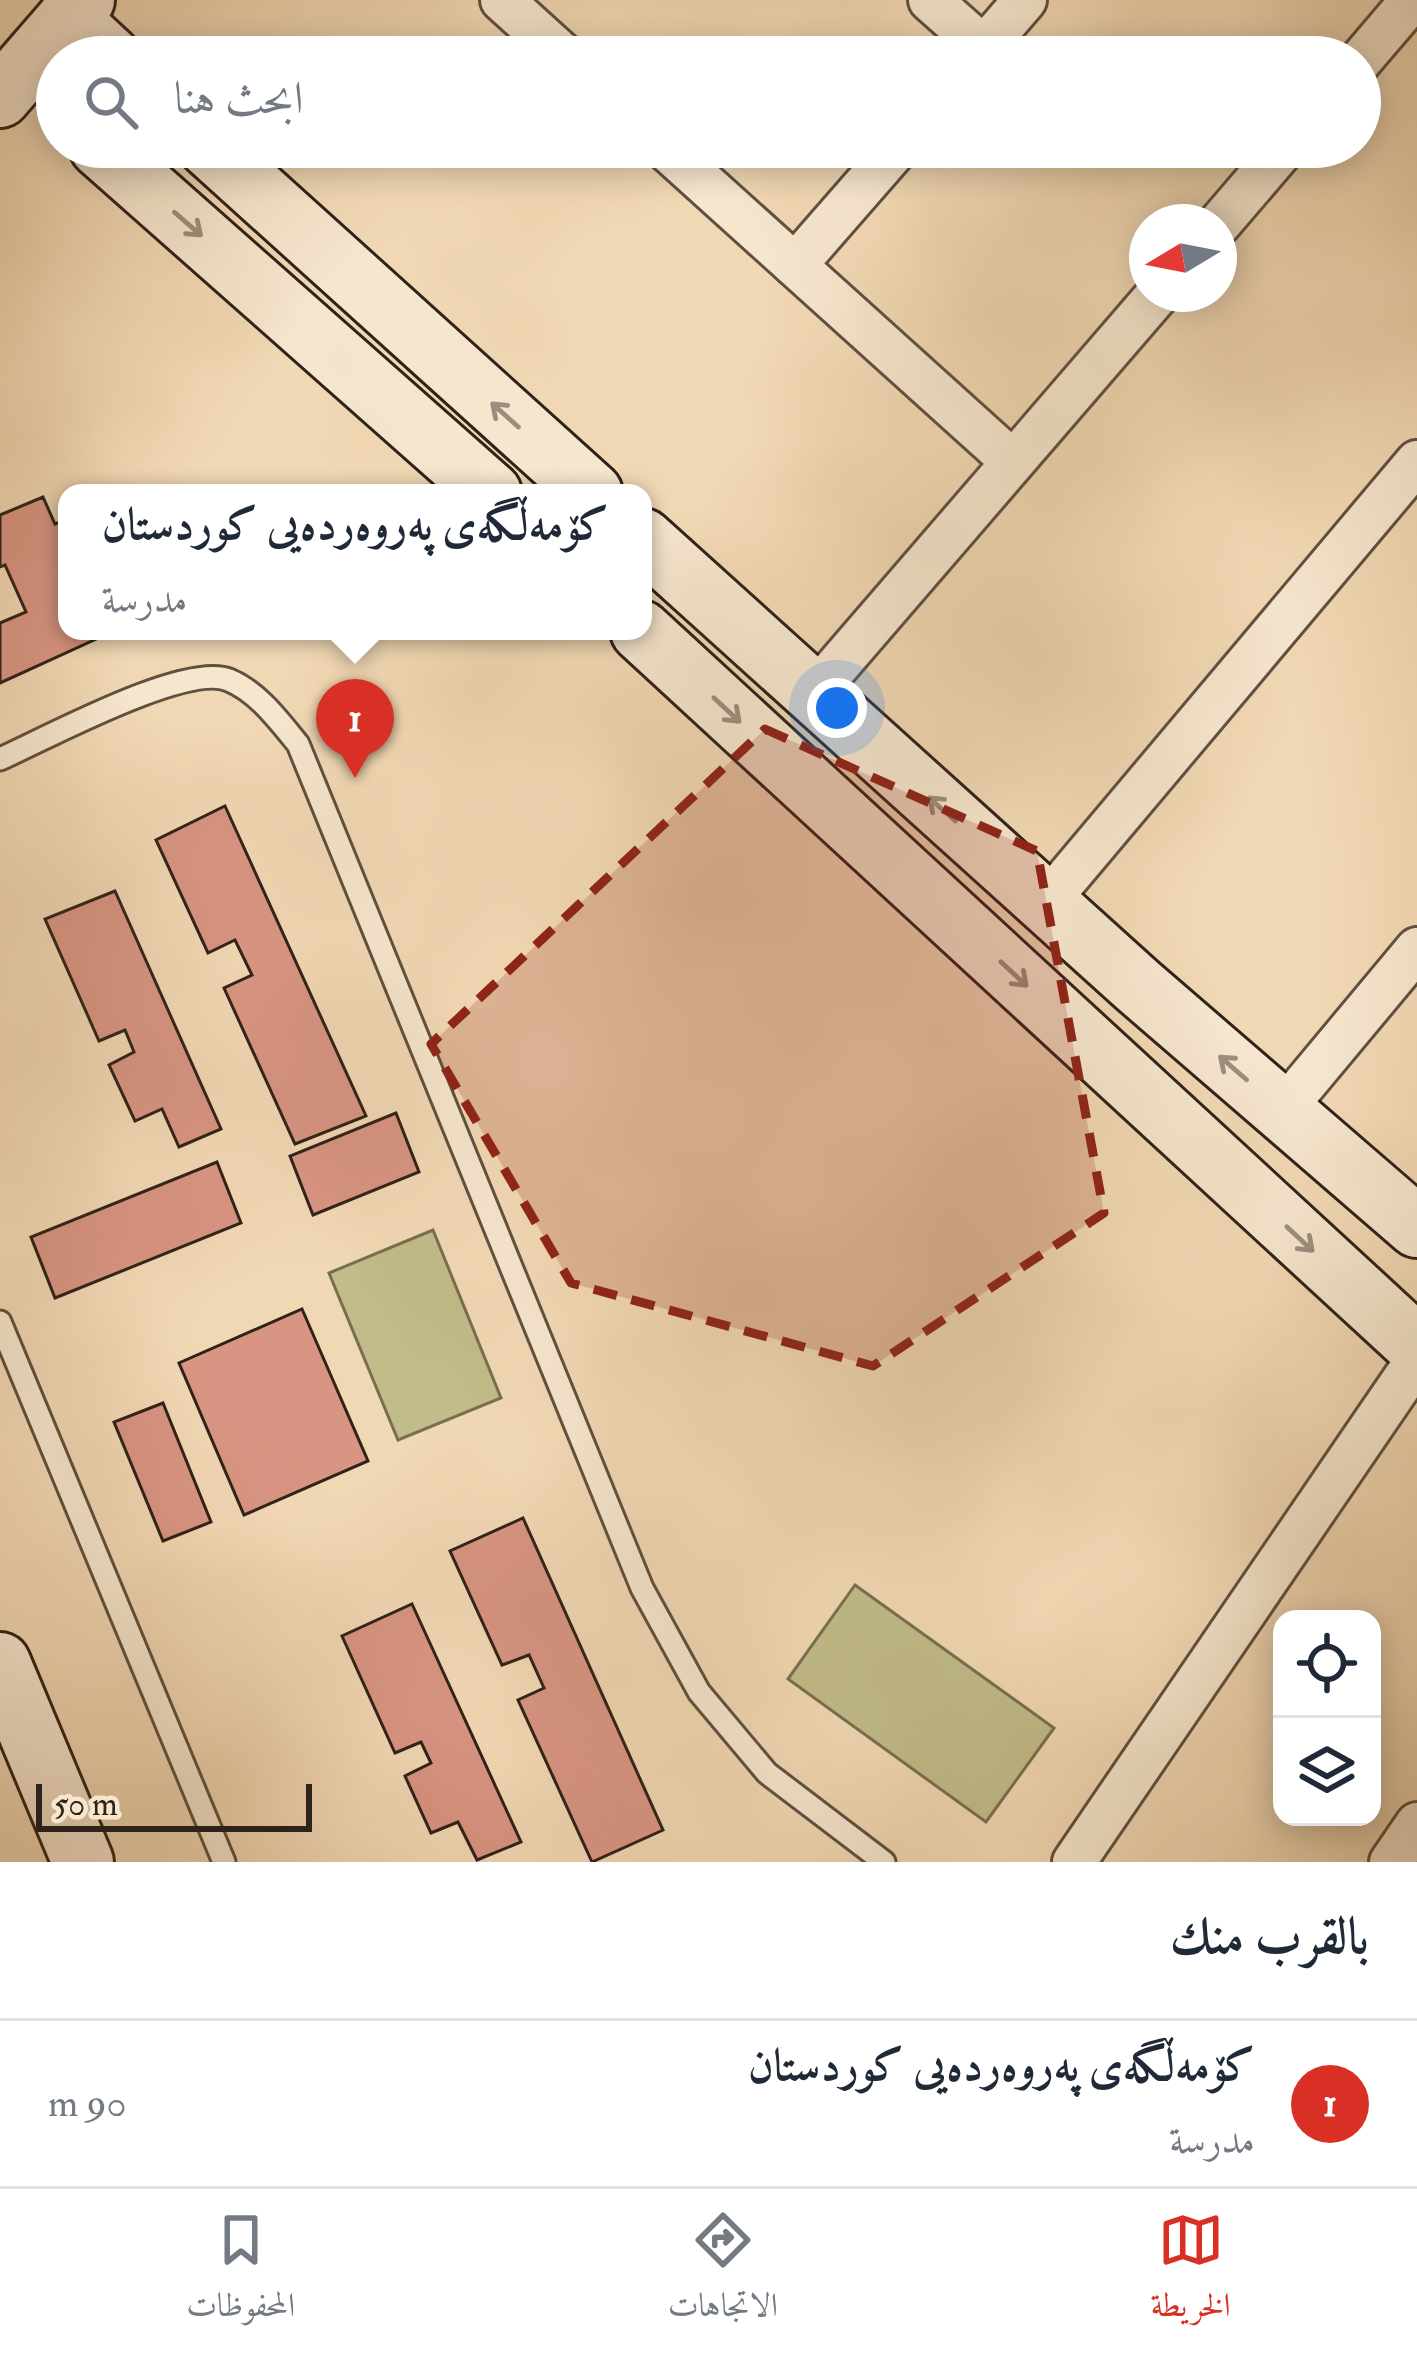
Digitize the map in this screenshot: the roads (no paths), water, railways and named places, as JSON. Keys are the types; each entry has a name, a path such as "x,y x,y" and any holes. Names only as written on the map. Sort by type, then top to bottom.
{"street":[{"path":"502,0 542,36"},
{"path":"930,0 965,36"},
{"path":"994,36 1025,0"},
{"path":"1381,36 1412,0"},
{"path":"124,168 481,484"},
{"path":"232,168 582,484"},
{"path":"687,168 1013,462"},
{"path":"795,265 880,168"},
{"path":"1236,204 1268,168"},
{"path":"814,693 1142,312"},
{"path":"1046,903 1417,462"},
{"path":"652,547 1136,985 1417,1227"},
{"path":"650,640 1417,1346"},
{"path":"1282,1111 1417,949"},
{"path":"1088,1043 1136,985"},
{"path":"1074,1862 1417,1360"},
{"path":"0,1664 83,1862"},
{"path":"1391,1862 1417,1824"}],"lane":[{"path":"0,759 170,682 227,678 264,704 298,744 642,1588 699,1692 767,1773 884,1862"},
{"path":"0,1322 224,1862"}],"place":[{"name":"كۆمەڵگەی پەروەردەیی كوردستان","path":"355,778"}]}
